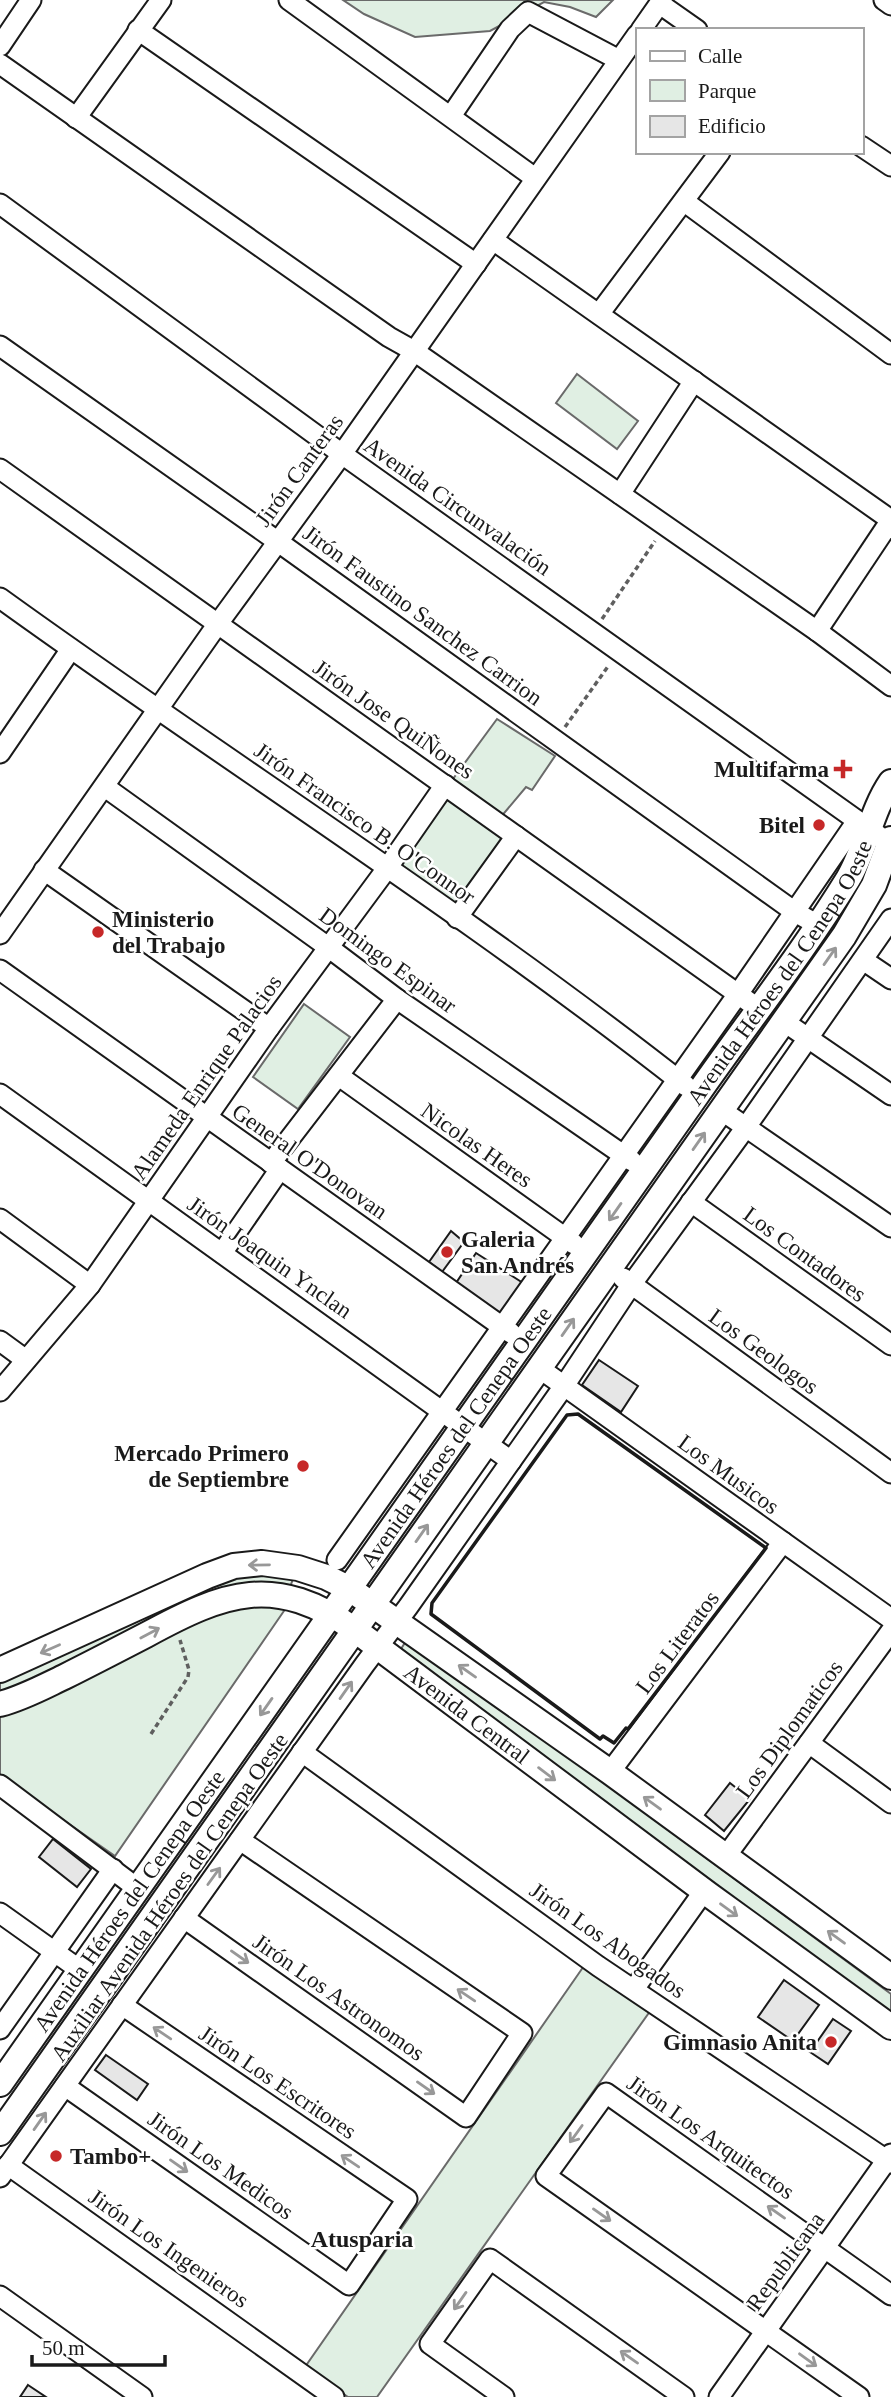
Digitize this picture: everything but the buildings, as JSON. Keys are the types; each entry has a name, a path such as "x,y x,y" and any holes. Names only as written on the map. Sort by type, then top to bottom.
{"main road":[{"name":"Avenida Héroes del Cenepa Oeste","path":"0,2133 844,936 874,885 883,794 891,782"},
{"name":"Avenida Héroes del Cenepa Oeste","path":"0,2084 645,1170 687,1087 759,1009 880,835"},
{"name":"Avenida Central","path":"0,1670 234,1566 262,1563 298,1568 326,1577 350,1589 398,1621 891,1977"},
{"name":"Avenida Central","path":"0,1703 32,1693 174,1619 222,1599 251,1594 303,1601 332,1614 355,1630 891,2027"}],"street":[{"path":"0,46 31,0"},
{"path":"76,118 161,0"},
{"path":"289,0 535,178"},
{"path":"884,0 891,5"},
{"path":"642,28 661,2 694,28"},
{"path":"451,116 510,29 528,12 619,60"},
{"path":"138,30 476,264"},
{"name":"Jirón Canteras","path":"0,934 636,36"},
{"path":"0,64 389,337 414,351 817,631 891,686"},
{"path":"863,147 891,166"},
{"path":"599,314 719,154"},
{"path":"685,202 891,354"},
{"name":"Avenida Circunvalación","path":"0,204 342,454 880,835"},
{"path":"493,240 891,520 817,631"},
{"name":"Jirón Faustino Sanchez Carrion","path":"0,346 795,912 818,925"},
{"path":"620,494 694,381"},
{"name":"Jirón Jose QuiÑones","path":"0,469 759,1009"},
{"name":"Jirón Francisco B. O'Connor","path":"0,597 71,649 388,867 599,1019 687,1087"},
{"path":"0,753 71,649"},
{"name":"Alameda Enrique Palacios","path":"0,1391 90,1285 269,1028 445,785"},
{"name":"Domingo Espinar","path":"105,787 397,999 645,1170"},
{"path":"337,1560 623,1155 687,1087 738,994 795,912 880,835"},
{"path":"457,918 516,836"},
{"path":"44,870 269,1028"},
{"name":"Auxiliar Avenida Héroes del Cenepa Oeste","path":"4,2171 377,1646 398,1621 631,1285 746,1127 891,919"},
{"path":"863,960 891,979"},
{"name":"General O'Donovan","path":"0,970 524,1341"},
{"path":"222,1253 275,1166 338,1076 397,999"},
{"path":"783,1021 891,1095"},
{"name":"Nicolas Heres","path":"338,1076 586,1253"},
{"name":"Jirón Joaquin Ynclan","path":"0,1094 511,1461"},
{"path":"721,1110 891,1227"},
{"name":"Los Contadores","path":"691,1202 891,1345"},
{"path":"0,1219 90,1285"},
{"name":"Los Geologos","path":"610,1268 891,1473"},
{"path":"0,1341 26,1360"},
{"name":"Los Musicos","path":"539,1368 891,1619"},
{"name":"Los Literatos","path":"610,1772 783,1542"},
{"name":"Los Diplomaticos","path":"726,1856 891,1631"},
{"path":"809,1744 891,1803"},
{"name":"Jirón Los Abogados","path":"302,1752 634,1989 890,2159"},
{"path":"0,1785 137,1888"},
{"name":"Jirón Los Astronomos","path":"184,1917 466,2117 522,2033 240,1840"},
{"path":"0,2029 113,1870"},
{"path":"634,1989 704,1891"},
{"path":"0,1913 80,1970"},
{"name":"Jirón Los Escritores","path":"122,2005 407,2199 349,2285"},
{"name":"Jirón Los Medicos","path":"65,2086 349,2285"},
{"name":"Jirón Los Arquitectos","path":"766,2330 546,2176 606,2093 891,2295"},
{"name":"Republicana","path":"719,2397 890,2159"},
{"name":"Jirón Los Ingenieros","path":"4,2171 334,2397"},
{"path":"504,2397 430,2344 490,2259 684,2397"},
{"path":"0,2296 142,2397"},
{"path":"766,2330 859,2397"}],"path":[{"path":"593,632 666,526"},
{"path":"555,740 619,650"},
{"path":"151,1734 188,1677 189,1670 174,1619"}],"green space":[{"path":"343,0 613,0 596,17 570,7 544,2 490,31 415,37 364,14"},
{"path":"577,374 638,421 617,449 556,403"},
{"path":"497,719 555,756 532,790 526,787 500,818 450,783"},
{"path":"445,791 506,835 453,911 390,866"},
{"path":"304,1004 350,1037 298,1109 253,1077"},
{"path":"252,1571 294,1576 289,1590 104,1649 0,1693 0,1679 226,1575"},
{"path":"265,1603 286,1608 115,1856 0,1776 0,1709 196,1617"},
{"path":"408,1638 891,1994 891,2016 399,1652"},
{"path":"586,1963 653,2007 377,2397 348,2397 305,2367"}],"wall":[{"path":"578,1414 766,1548 628,1729 626,1728 614,1743 603,1736 600,1739 431,1614 432,1603 567,1415 578,1414"}],"place":[{"name":"Multifarma","path":"843,769"},
{"name":"Bitel","path":"819,825"},
{"name":"Ministerio del Trabajo","path":"98,932"},
{"name":"Galeria San Andrés","path":"447,1252"},
{"name":"Mercado Primero de Septiembre","path":"303,1466"},
{"name":"Gimnasio Anita","path":"831,2042"},
{"name":"Tambo+","path":"56,2156"}],"district":[{"name":"Atusparia","path":"362,2239"}]}
